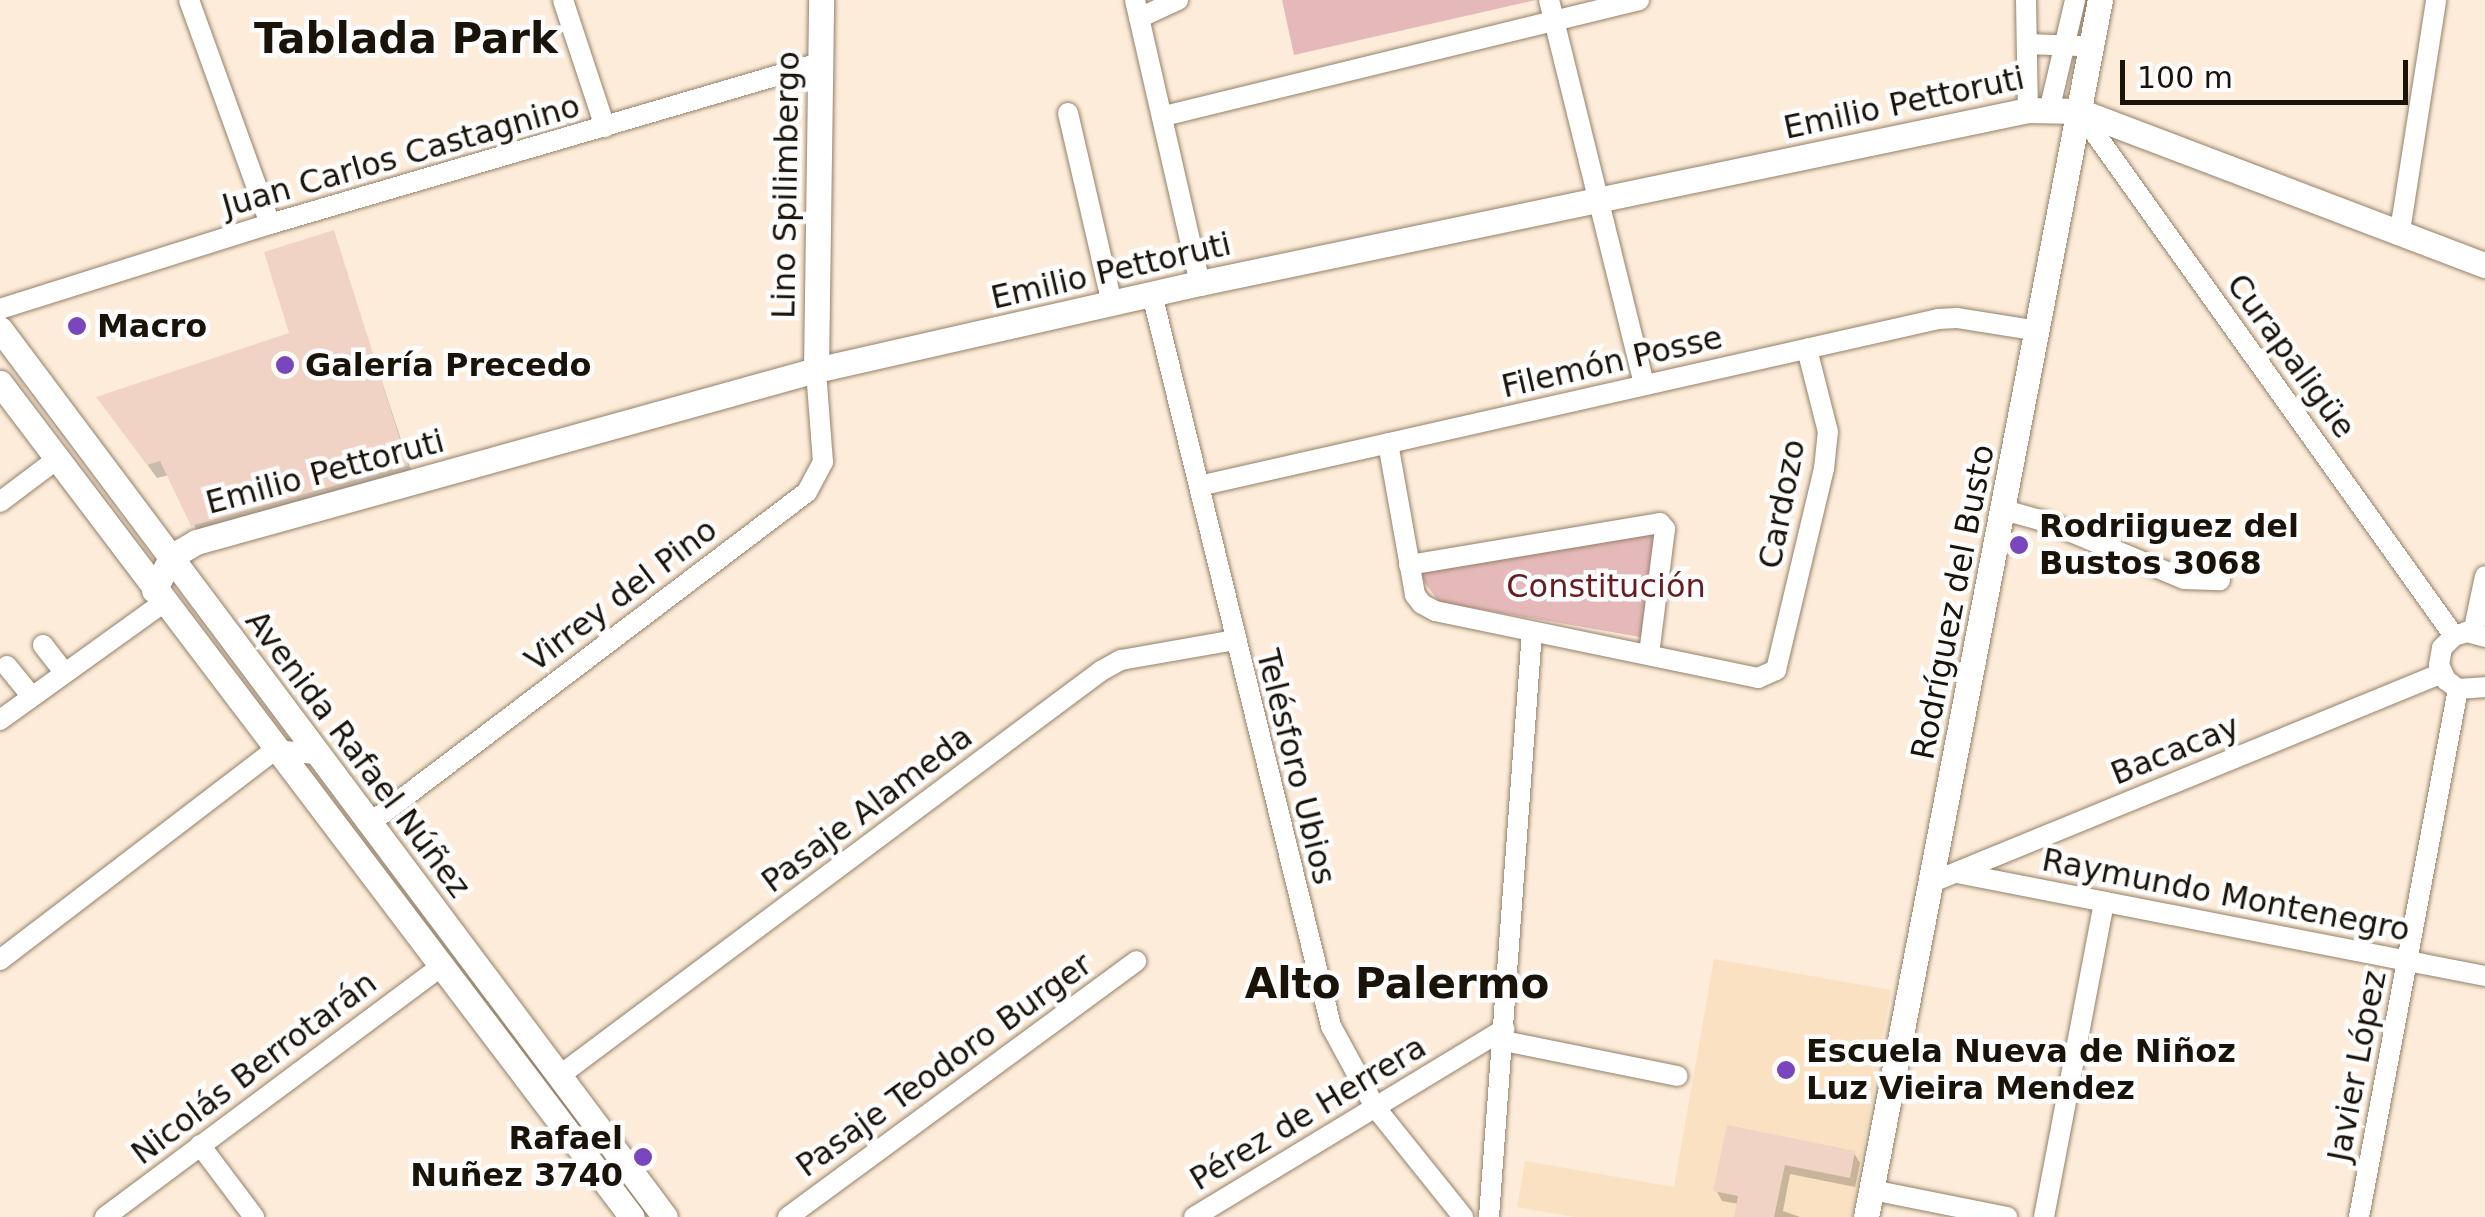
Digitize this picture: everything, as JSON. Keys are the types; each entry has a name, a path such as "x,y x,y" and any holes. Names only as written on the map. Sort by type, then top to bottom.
{"main road":[{"name":"Lino Spilimbergo","path":"816,370 821,0"},
{"name":"Rodríguez del Busto","path":"1866,1217 2039,332 2079,110 2079,46 2100,0"},
{"name":"Emilio Pettoruti","path":"172,556 196,542 816,370 1200,283 2039,108 2079,110 2485,265"},
{"name":"Avenida Rafael Núñez","path":"0,329 665,1217"},
{"name":"Avenida Rafael Núñez","path":"0,383 439,968 632,1217"},
{"path":"159,596 172,556"}],"street":[{"path":"190,0 270,224"},
{"path":"563,0 605,127"},
{"path":"1178,0 1137,9 1200,283"},
{"path":"1164,116 1552,9 1639,0"},
{"path":"2026,0 2027,44 2039,108"},
{"path":"2039,108 2079,46 2075,0"},
{"path":"2400,231 2436,0"},
{"path":"1552,9 1602,200 1644,384"},
{"path":"2027,44 2079,46"},
{"name":"Juan Carlos Castagnino","path":"0,309 270,224 820,63"},
{"name":"Curapaligüe","path":"2079,110 2471,635"},
{"path":"1068,113 1112,304"},
{"name":"Telésforo Ubios","path":"1152,294 1319,988 1346,1060 1375,1107 1463,1217"},
{"name":"Filemón Posse","path":"1199,486 1644,384 1958,318 2039,332"},
{"name":"Cardozo","path":"1648,654 1758,678 1776,670 1824,469 1828,432 1807,349"},
{"name":"Virrey del Pino","path":"370,822 807,492 823,462 816,370"},
{"path":"1388,443 1409,565 1415,595 1435,611 1648,654 1665,528 1660,523 1409,565"},
{"path":"0,502 57,459"},
{"path":"2004,510 2047,522 2184,579 2220,580"},
{"path":"2485,576 2471,635 2440,656 2442,674 2458,689 2485,687"},
{"path":"0,720 159,596"},
{"path":"1489,1217 1532,632"},
{"name":"Pasaje Alameda","path":"559,1076 1102,671 1121,660 1234,640"},
{"path":"43,645 64,672"},
{"path":"8,666 31,696"},
{"name":"Bacacay","path":"1930,883 2442,674"},
{"name":"Javier López","path":"2360,1217 2458,689"},
{"path":"0,960 276,750 315,754"},
{"name":"Raymundo Montenegro","path":"1956,872 2485,976"},
{"path":"2044,1217 2104,902"},
{"name":"Pasaje Teodoro Burger","path":"788,1217 1136,960"},
{"name":"Nicolás Berrotarán","path":"105,1217 439,968"},
{"path":"1504,1035 1677,1076"},
{"name":"Pérez de Herrera","path":"1194,1217 1375,1107 1504,1035"},
{"path":"200,1145 254,1217"},
{"path":"1872,1190 2007,1217"}],"shaded area":[{"name":"Escuela Nueva de Niñoz Luz Vieira Mendez","path":"1714,959 1891,990 1851,1217 1575,1217 1517,1207 1525,1161 1674,1187"}],"green space":[{"path":"1282,0 1536,0 1294,55"},
{"name":"Constitución","path":"1655,533 1646,638 1439,602 1415,569"}],"building":[{"name":"Galería Precedo","path":"334,230 408,465 191,526 160,461 147,465 96,397 289,333 264,252"},
{"path":"1727,1125 1855,1151 1850,1178 1785,1165 1774,1217 1734,1217 1738,1196 1713,1191"}],"place":[{"name":"Macro","path":"77,326"},
{"name":"Galería Precedo","path":"285,365"},
{"name":"Rodriiguez del Bustos 3068","path":"2019,545"},
{"name":"Escuela Nueva de Niñoz Luz Vieira Mendez","path":"1786,1070"},
{"name":"Rafael Nuñez 3740","path":"643,1157"}],"district":[{"name":"Tablada Park","path":"406,39"},
{"name":"Alto Palermo","path":"1397,984"}]}
